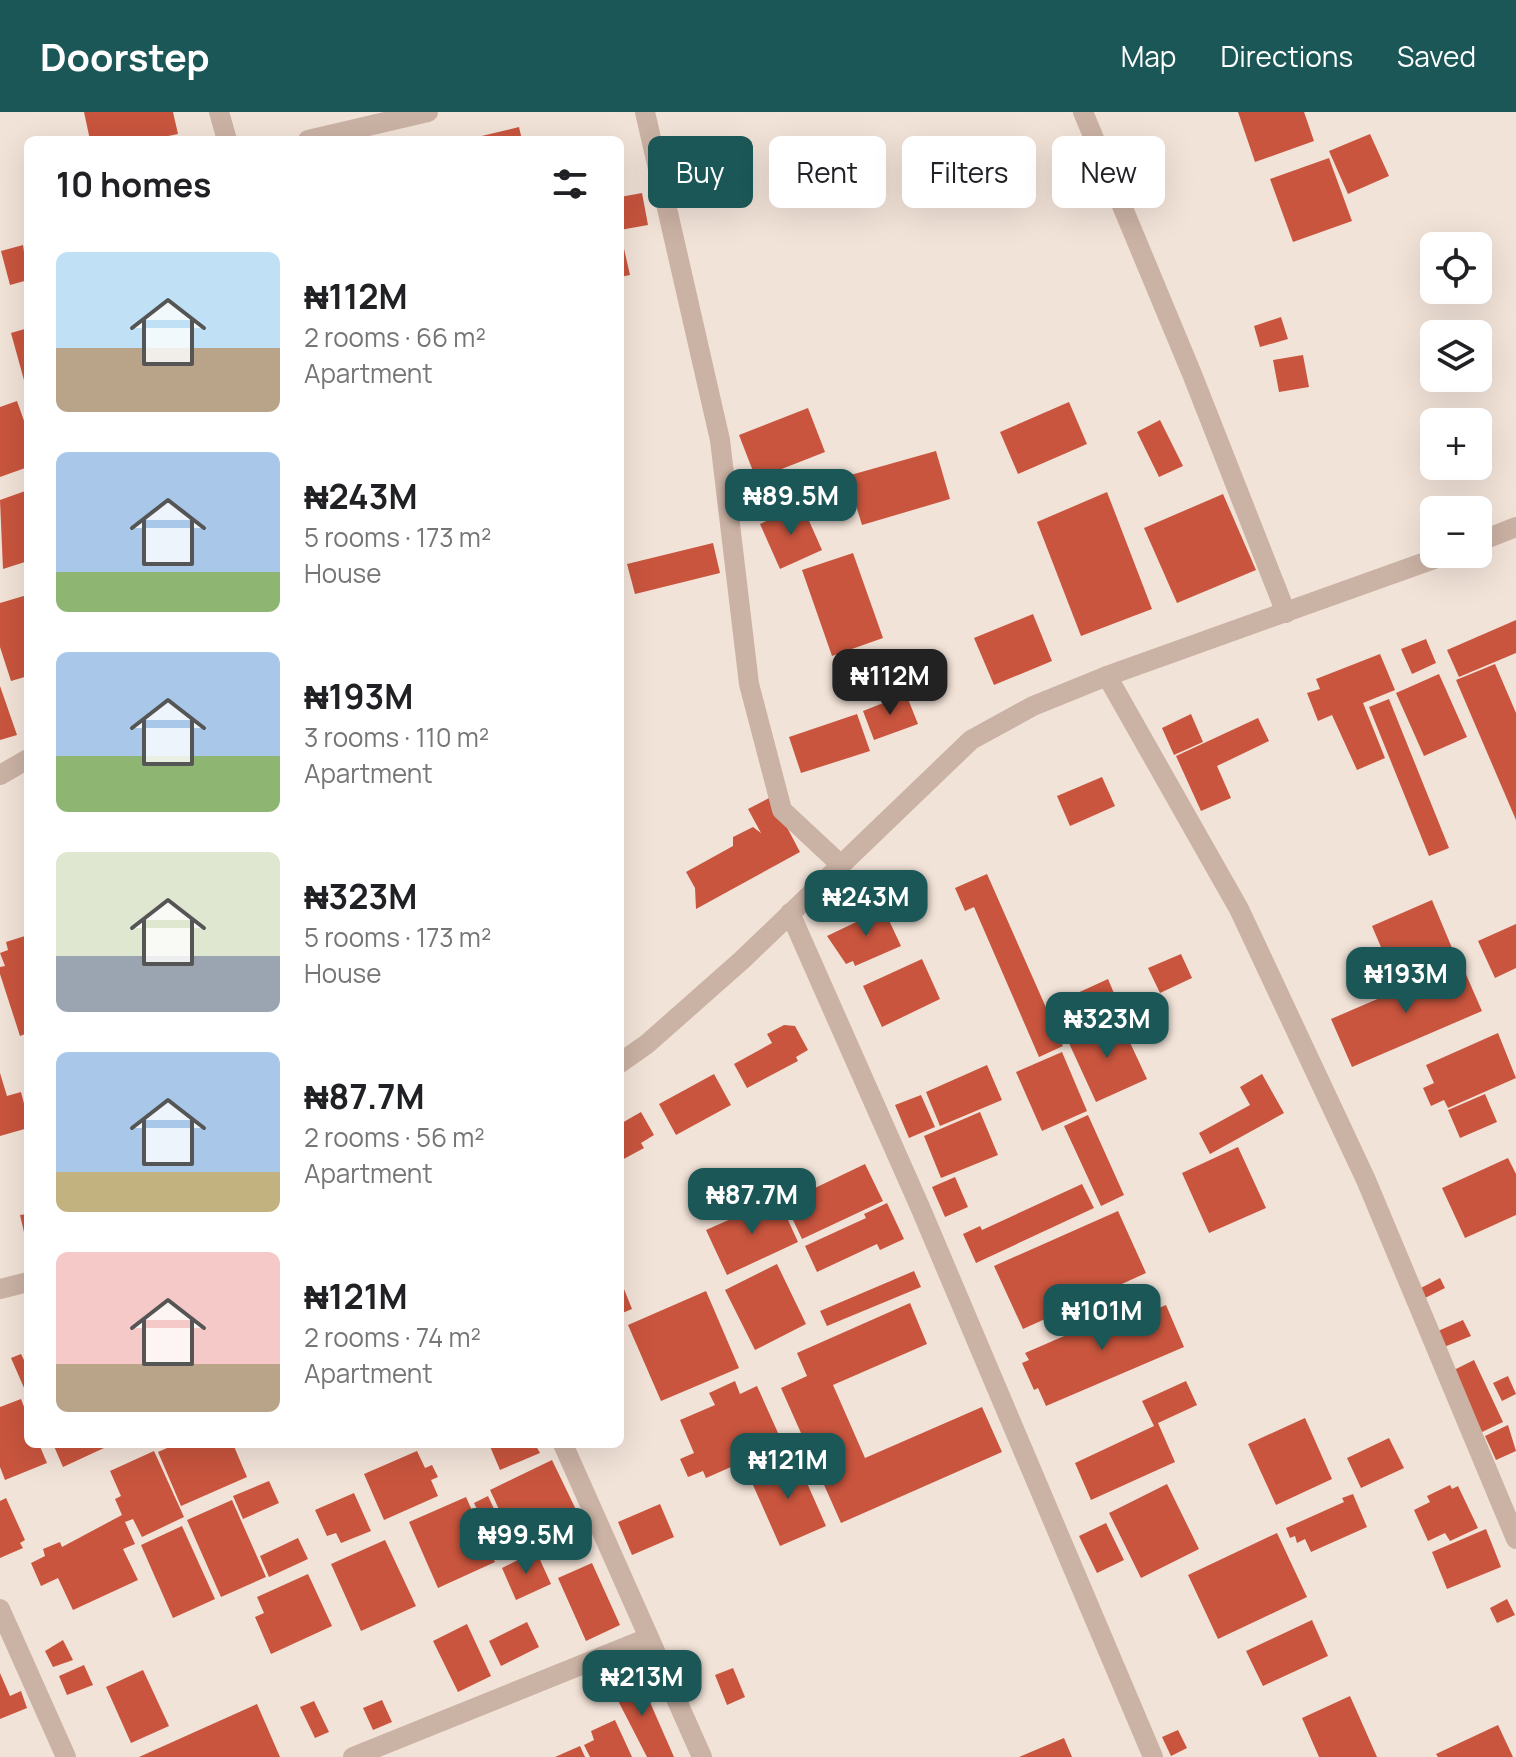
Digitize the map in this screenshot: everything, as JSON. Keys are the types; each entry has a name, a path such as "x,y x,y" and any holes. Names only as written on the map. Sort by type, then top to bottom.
{"street":[{"path":"219,112 226,136"},
{"path":"325,136 428,112"},
{"path":"645,112 720,440 749,684 782,810 841,865"},
{"path":"1083,112 1192,374 1286,613"},
{"path":"1492,536 1516,527"},
{"path":"624,1060 647,1044 790,913 971,740 1033,706 1107,676 1420,564"},
{"path":"1107,676 1239,909 1366,1180 1516,1539"},
{"path":"0,775 24,761"},
{"path":"790,913 920,1207 1153,1757"},
{"path":"0,1289 24,1283"},
{"path":"565,1448 702,1757"},
{"path":"0,1609 66,1757"},
{"path":"353,1757 648,1638"}],"building":[{"path":"84,112 173,112 178,134 168,136 89,136"},
{"path":"1238,112 1304,112 1314,141 1255,162"},
{"path":"519,127 521,136 482,136"},
{"path":"1370,134 1389,176 1348,194 1329,151"},
{"path":"1329,158 1352,221 1293,242 1270,179"},
{"path":"642,193 648,225 624,229 624,196"},
{"path":"23,245 24,281 10,285 1,251"},
{"path":"624,249 630,275 624,276"},
{"path":"1281,317 1288,339 1260,347 1254,326"},
{"path":"24,329 24,380 11,333"},
{"path":"1303,355 1309,387 1279,392 1273,360"},
{"path":"17,401 24,421 24,468 0,477 0,407"},
{"path":"1069,402 1087,444 1018,474 1000,432"},
{"path":"808,408 825,452 756,479 739,435"},
{"path":"1160,420 1183,466 1159,477 1137,432"},
{"path":"936,451 950,499 862,525 847,476"},
{"path":"24,491 24,562 3,569 0,500"},
{"path":"1107,492 1152,609 1081,636 1037,522"},
{"path":"1223,494 1256,570 1177,603 1144,528"},
{"path":"802,505 822,550 780,569 760,524"},
{"path":"713,543 720,573 635,594 627,564"},
{"path":"853,553 883,638 832,656 802,570"},
{"path":"24,596 24,677 11,681 0,647 0,603"},
{"path":"1033,614 1052,661 994,685 974,638"},
{"path":"1516,620 1516,653 1459,677 1447,650"},
{"path":"1426,639 1436,663 1412,674 1401,649"},
{"path":"1380,654 1395,690 1363,703 1385,758 1357,770 1332,715 1318,721 1307,693 1320,689 1316,679"},
{"path":"1495,664 1516,713 1516,820 1456,680"},
{"path":"1439,674 1467,737 1424,756 1396,693"},
{"path":"0,686 17,735 0,740"},
{"path":"906,694 918,724 874,740 863,711"},
{"path":"1389,699 1449,848 1429,856 1369,707"},
{"path":"857,714 870,751 801,773 789,737"},
{"path":"1191,714 1203,742 1174,755 1162,728"},
{"path":"1258,718 1269,741 1217,766 1231,798 1201,811 1176,756"},
{"path":"1102,777 1115,806 1070,826 1057,796"},
{"path":"771,797 800,852 696,909 695,888 686,872 733,846 733,837 753,827 761,833 748,809"},
{"path":"987,874 1063,1046 1039,1057 974,907 965,911 955,888"},
{"path":"1432,900 1452,948 1392,973 1372,926"},
{"path":"894,904 898,911 887,916 901,946 855,966 853,961 846,964 827,936"},
{"path":"1516,924 1516,968 1495,978 1478,941"},
{"path":"24,936 24,1034 20,1036 0,974 0,967 5,966 0,953 8,950 6,942"},
{"path":"1181,954 1192,978 1160,993 1148,968"},
{"path":"922,959 940,999 882,1027 863,986"},
{"path":"1461,963 1482,1011 1352,1067 1331,1019"},
{"path":"1108,979 1116,998 1058,1024 1049,1006"},
{"path":"1119,1019 1147,1079 1096,1102 1068,1041"},
{"path":"784,1025 795,1026 808,1050 796,1057 798,1061 747,1088 734,1064 772,1043 767,1034"},
{"path":"1498,1033 1516,1078 1448,1108 1444,1100 1431,1106 1423,1088 1434,1083 1426,1065"},
{"path":"1062,1052 1087,1111 1042,1131 1016,1072"},
{"path":"987,1065 1002,1100 940,1126 926,1092"},
{"path":"0,1073 7,1096 21,1092 24,1129 0,1136"},
{"path":"714,1074 731,1105 676,1135 659,1104"},
{"path":"1262,1074 1284,1113 1210,1154 1199,1133 1250,1105 1240,1087"},
{"path":"1485,1094 1497,1122 1460,1138 1448,1110"},
{"path":"921,1095 935,1127 909,1138 895,1105"},
{"path":"641,1112 654,1135 641,1143 644,1148 624,1159 624,1122"},
{"path":"980,1112 998,1155 941,1178 924,1136"},
{"path":"1088,1115 1124,1195 1101,1206 1064,1126"},
{"path":"1238,1147 1266,1208 1209,1233 1182,1173"},
{"path":"1508,1158 1516,1174 1516,1215 1465,1238 1442,1188"},
{"path":"865,1164 883,1201 802,1239 793,1220 800,1217 792,1199"},
{"path":"955,1177 968,1207 945,1217 932,1187"},
{"path":"1082,1184 1094,1208 976,1263 963,1234 980,1226 982,1230"},
{"path":"778,1198 798,1242 727,1275 706,1230"},
{"path":"887,1203 904,1239 880,1250 877,1244 817,1272 805,1246 866,1218 864,1214"},
{"path":"1118,1211 1146,1273 1023,1329 994,1266"},
{"path":"777,1264 806,1324 755,1350 725,1290"},
{"path":"914,1271 921,1287 827,1326 820,1311"},
{"path":"1440,1278 1445,1288 1423,1299 1419,1289"},
{"path":"624,1289 632,1309 624,1312"},
{"path":"706,1291 739,1368 661,1401 628,1325"},
{"path":"1147,1300 1152,1311 1166,1305 1184,1347 1046,1406 1038,1388 1034,1390 1022,1363 1029,1360 1025,1353"},
{"path":"910,1303 927,1344 833,1385 865,1458 982,1407 1002,1452 841,1523 781,1388 807,1376 797,1353"},
{"path":"1463,1320 1471,1336 1444,1347 1438,1331"},
{"path":"21,1354 24,1360 24,1388 11,1358"},
{"path":"1474,1360 1503,1422 1482,1432 1450,1372"},
{"path":"1508,1376 1516,1394 1502,1401 1493,1383"},
{"path":"735,1381 740,1394 757,1386 783,1444 706,1478 703,1471 688,1477 680,1459 694,1453 680,1420 715,1405 709,1393"},
{"path":"1186,1381 1197,1405 1158,1423 1175,1462 1091,1500 1075,1463 1154,1426 1142,1401"},
{"path":"21,1399 24,1407 24,1448 41,1448 47,1463 5,1480 0,1467 0,1407"},
{"path":"1305,1418 1332,1479 1276,1505 1248,1444"},
{"path":"1508,1425 1516,1451 1496,1460 1485,1436"},
{"path":"1389,1438 1404,1468 1361,1488 1347,1458"},
{"path":"55,1448 104,1448 63,1467"},
{"path":"167,1448 235,1448 247,1477 181,1506 158,1452"},
{"path":"491,1448 537,1448 540,1453 500,1470"},
{"path":"154,1451 184,1517 142,1537 133,1519 125,1522 135,1544 123,1549 138,1580 73,1610 58,1578 41,1586 31,1563 45,1556 43,1549 60,1542 62,1547 122,1515 115,1499 121,1496 110,1471"},
{"path":"417,1451 425,1468 432,1465 438,1477 431,1480 438,1496 384,1520 364,1474"},
{"path":"795,1456 826,1526 780,1546 749,1476"},
{"path":"552,1460 580,1518 569,1524 564,1515 558,1518 555,1511 510,1533 490,1490"},
{"path":"269,1481 279,1503 243,1519 233,1496"},
{"path":"1167,1484 1199,1549 1141,1578 1109,1513"},
{"path":"1450,1485 1452,1489 1458,1486 1478,1528 1450,1541 1445,1533 1428,1541 1414,1510 1430,1502 1427,1496"},
{"path":"354,1493 371,1531 341,1543 336,1533 327,1536 315,1510"},
{"path":"1353,1494 1367,1527 1311,1552 1305,1539 1297,1543 1295,1536 1290,1538 1286,1528 1344,1502 1342,1498"},
{"path":"488,1496 504,1530 490,1536 474,1503"},
{"path":"466,1497 495,1562 438,1588 409,1522"},
{"path":"6,1498 25,1540 20,1543 23,1548 0,1558 0,1501"},
{"path":"232,1500 266,1577 221,1597 187,1520"},
{"path":"660,1504 674,1537 632,1555 618,1522"},
{"path":"1106,1523 1124,1560 1097,1573 1079,1536"},
{"path":"182,1526 215,1599 173,1618 141,1545"},
{"path":"1486,1529 1501,1567 1447,1589 1432,1552"},
{"path":"1277,1533 1307,1597 1218,1639 1188,1575"},
{"path":"298,1538 308,1559 269,1577 260,1556"},
{"path":"385,1540 416,1606 361,1631 331,1564"},
{"path":"536,1551 551,1584 516,1600 502,1568"},
{"path":"592,1563 620,1625 586,1641 558,1578"},
{"path":"308,1574 332,1626 271,1654 255,1617 264,1613 257,1597"},
{"path":"1507,1599 1515,1615 1497,1623 1490,1608"},
{"path":"1312,1620 1328,1656 1263,1686 1246,1651"},
{"path":"527,1622 539,1647 501,1666 489,1641"},
{"path":"467,1624 491,1676 458,1692 433,1641"},
{"path":"63,1640 73,1660 53,1667 45,1651"},
{"path":"84,1665 93,1685 67,1695 59,1676"},
{"path":"733,1668 745,1697 727,1705 715,1675"},
{"path":"143,1670 169,1726 131,1743 106,1687"},
{"path":"0,1673 10,1696 21,1691 27,1708 0,1719"},
{"path":"638,1675 674,1757 647,1757 611,1687"},
{"path":"1350,1696 1377,1757 1319,1757 1302,1718"},
{"path":"382,1700 392,1722 373,1730 363,1708"},
{"path":"314,1701 329,1732 315,1738 300,1707"},
{"path":"257,1704 280,1757 139,1757"},
{"path":"615,1720 632,1757 590,1757 584,1745 594,1740 591,1731"},
{"path":"1498,1725 1513,1757 1438,1757 1436,1754"},
{"path":"1178,1730 1187,1748 1171,1756 1162,1737"},
{"path":"1064,1738 1072,1757 1019,1757"},
{"path":"580,1746 585,1757 555,1757"}]}
